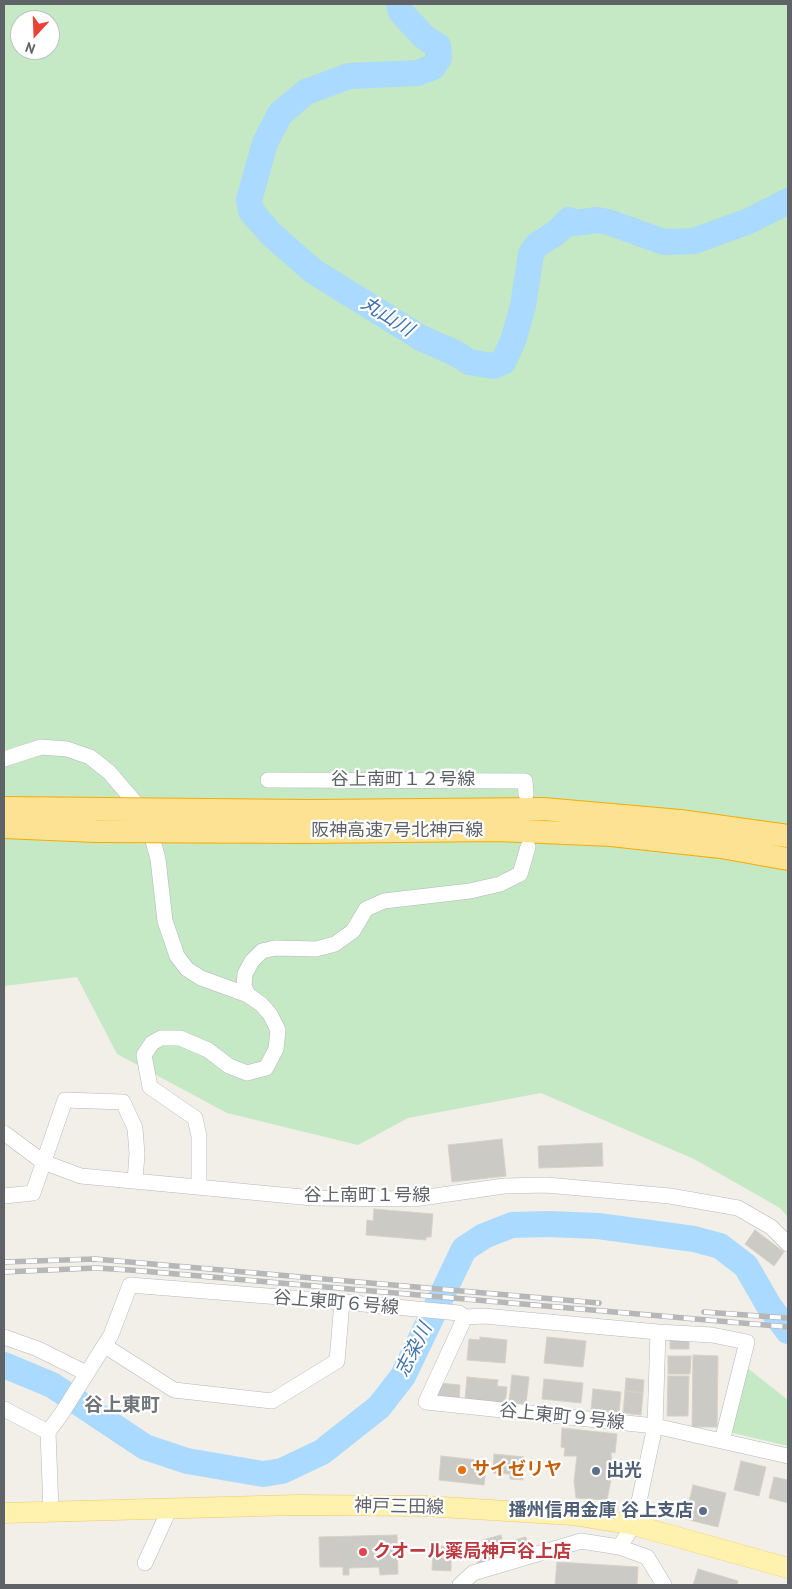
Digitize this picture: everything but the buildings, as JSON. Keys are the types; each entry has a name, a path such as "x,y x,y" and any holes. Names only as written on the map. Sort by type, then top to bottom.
{"highway":[{"name":"阪神高速7号北神戸線","path":"4,808 611,835 721,847 788,859"},
{"name":"阪神高速7号北神戸線","path":"4,827 95,831 543,809 680,821 788,836"}],"main road":[{"name":"神戸三田線","path":"4,1513 297,1505 425,1506 573,1515 634,1525 788,1568"}],"street":[{"path":"4,759 20,752 41,747 67,749 90,757 109,772 146,815 158,859 165,921 177,956 187,969 200,978 248,996 261,1004 278,1030 276,1049 266,1068 247,1073 229,1066 208,1050 180,1038 161,1038 152,1042 144,1055 150,1087 195,1118 199,1136 198,1186"},
{"name":"谷上南町１２号線","path":"268,780 525,780 526,794"},
{"path":"248,996 244,986 245,974 252,961 262,951 274,948 316,948 335,944 353,930 366,910 384,902 470,892 500,884 520,874 528,847"},
{"path":"4,1196 33,1193 66,1100 124,1102 135,1128 137,1154 135,1181"},
{"name":"谷上南町１号線","path":"4,1133 43,1162 81,1176 313,1198 414,1200 504,1186 546,1185 670,1196 738,1208 771,1227 788,1244"},
{"name":"谷上東町６号線","path":"48,1432 105,1346 130,1285 459,1312 465,1317 484,1316 712,1336 747,1342 722,1440"},
{"path":"105,1346 174,1390 272,1400 337,1361 342,1302"},
{"name":"谷上東町９号線","path":"465,1317 426,1402 655,1426 788,1456"},
{"path":"620,1547 634,1525 655,1426 658,1332"},
{"path":"4,1338 38,1349 84,1376"},
{"path":"4,1409 48,1432 51,1511"},
{"path":"146,1563 170,1508"},
{"path":"460,1585 474,1573 564,1544 581,1541 620,1547 647,1557 664,1585"}],"green space":[{"path":"4,4 788,4 788,1217 780,1208 694,1159 541,1093 408,1118 358,1145 227,1113 117,1054 77,977 4,986"},
{"path":"746,1367 788,1400 788,1446 729,1432"}],"waterway":[{"name":"丸山川","path":"399,4 401,12 423,36 438,46 439,58 433,67 418,73 349,76 306,92 280,114 265,143 249,200 251,211 271,234 313,271 421,338 457,354 469,362 493,366 503,362 513,341 523,306 531,254 537,245 556,233 569,220 574,223 597,220 608,222 664,242 694,241 749,221 788,201"},
{"name":"志染川","path":"4,1365 52,1385 145,1447 187,1461 263,1474 282,1471 322,1452 379,1407 403,1376 464,1249 484,1236 512,1225 598,1226 694,1239 720,1246 746,1266 769,1306 788,1331"}],"railway":[{"path":"4,1262 95,1259 599,1303"},
{"path":"4,1272 95,1268 130,1270 788,1327"},
{"path":"704,1312 788,1318"}],"place":[{"name":"サイゼリヤ","path":"462,1470"},
{"name":"出光","path":"596,1471"},
{"name":"播州信用金庫 谷上支店","path":"703,1511"},
{"name":"クオール薬局神戸谷上店","path":"363,1552"}],"district":[{"name":"谷上東町","path":"122,1406"}]}
